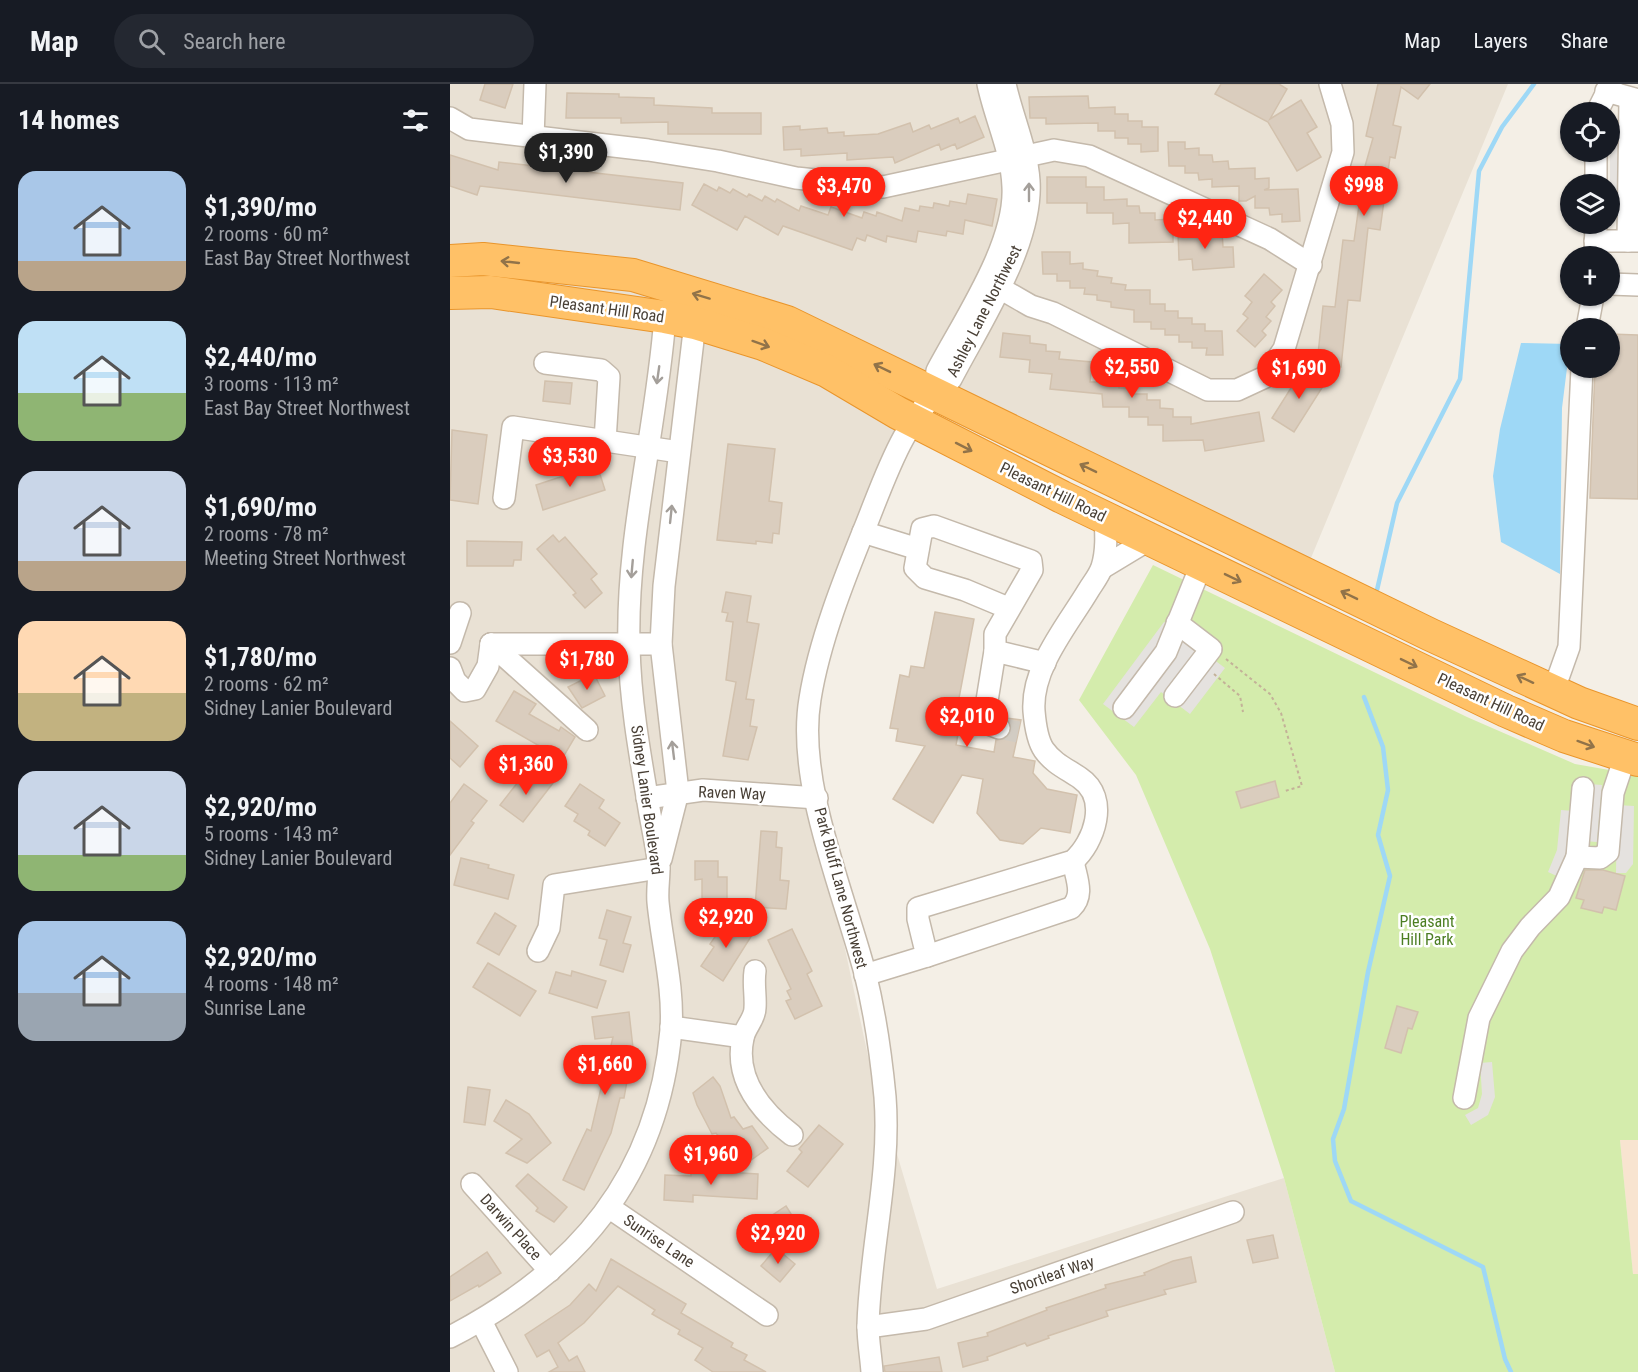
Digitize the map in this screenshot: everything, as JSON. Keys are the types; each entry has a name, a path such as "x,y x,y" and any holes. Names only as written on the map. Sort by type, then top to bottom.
{"highway":[{"name":"Pleasant Hill Road","path":"450,261 483,259 633,275 787,322 1553,692 1638,724"},
{"name":"Pleasant Hill Road","path":"450,293 491,292 680,320 763,344 827,370 912,420 1105,517 1506,711 1564,736 1631,758"}],"street":[{"path":"533,137 536,114 535,84"},
{"name":"Ashley Lane Northwest","path":"912,420 934,393 951,379 999,287 1025,227 1029,183 1016,157 988,84"},
{"name":"Ashley Lane Northwest","path":"934,393 937,371 985,280 1010,226 1016,157 1005,84"},
{"path":"999,287 1031,306 1053,313 1208,390 1237,390 1265,377 1284,349 1343,153 1342,124 1332,84"},
{"path":"1595,240 1633,241 1634,100 1608,87 1601,102"},
{"path":"450,118 469,129 648,150 718,161 796,178 883,187 1054,150 1089,156 1270,239 1311,265"},
{"path":"1620,284 1638,285"},
{"path":"538,951 549,928 554,885 659,868 678,792 661,644 663,586 679,452 680,320"},
{"name":"Sidney Lanier Boulevard","path":"450,1337 481,1322 518,1298 583,1241 610,1208 651,1126 665,1068 671,1027 667,955 657,900 659,868 633,702 629,646 634,551 648,448 680,320"},
{"path":"545,363 601,370 609,377 605,441"},
{"path":"1553,692 1569,647 1582,378"},
{"name":"Park Bluff Lane Northwest","path":"872,1372 868,1326 887,1130 881,1058 865,975 822,828 809,755 810,700 824,644 863,531 912,420"},
{"path":"504,498 513,427 679,452"},
{"path":"1018,731 1034,709 1036,688 1045,663 1102,568 1106,540 1105,517"},
{"path":"927,956 918,919 918,908 1073,861 1090,843 1096,803 1086,783 1066,772 1043,749 1018,731 986,723 985,713 995,651 995,634 1032,570 1031,561 934,526 922,529 915,568 925,579 965,590 1008,608"},
{"path":"863,531 918,549"},
{"path":"1102,568 1150,539"},
{"path":"1124,708 1166,652 1202,563"},
{"path":"450,643 460,614"},
{"path":"1175,696 1206,656 1177,623"},
{"path":"491,644 629,646 661,644"},
{"path":"450,668 455,681 465,691 475,689 488,666 491,644"},
{"path":"491,644 587,730"},
{"path":"995,651 1045,663"},
{"path":"1576,857 1600,858 1608,852 1613,793 1631,758"},
{"path":"1464,1098 1479,1018 1512,951 1530,927 1559,897 1576,857 1583,788"},
{"name":"Raven Way","path":"647,798 704,790 817,798"},
{"path":"865,975 1071,908 1078,902 1080,893 1073,861"},
{"path":"755,971 754,1016 743,1036 741,1062 745,1081 769,1118 792,1136"},
{"path":"671,1027 743,1036"},
{"name":"Darwin Place","path":"472,1184 550,1271"},
{"name":"Sunrise Lane","path":"610,1208 767,1315"},
{"name":"Shortleaf Way","path":"868,1326 926,1319 1233,1212"},
{"path":"481,1322 507,1372"}],"path":[{"path":"1206,656 1240,696 1244,712"},
{"path":"1206,656 1270,694 1281,713 1302,786 1285,791"}],"shaded area":[{"path":"450,84 1508,84 1296,594 1166,519 1052,469 907,395 806,709 815,809 868,1056 937,1289 1284,1178 1335,1372 450,1372"},
{"path":"1620,120 1638,120 1638,217 1620,216 1620,174 1610,174 1610,162 1620,162"},
{"path":"1164,622 1225,668 1190,714 1161,692 1134,727 1103,704"},
{"path":"1589,784 1602,785 1597,842 1570,840 1569,853 1559,877 1548,872 1557,850 1561,810 1587,812"},
{"path":"1617,805 1634,806 1633,864 1626,873 1616,873"},
{"path":"1492,1062 1495,1097 1488,1115 1471,1125 1465,1115 1478,1108 1482,1094 1480,1063"},
{"path":"1620,1140 1638,1140 1638,1274 1633,1275"}],"green space":[{"name":"Pleasant Hill Park","path":"1153,565 1467,717 1575,764 1638,775 1638,1140 1620,1140 1633,1274 1638,1274 1638,1372 1335,1372 1284,1178 1210,949 1136,775 1079,700"}],"water":[{"path":"1521,343 1560,344 1560,378 1566,378 1562,408 1560,574 1501,542 1493,476 1500,429"}],"building":[{"path":"485,84 513,84 505,108 480,100"},
{"path":"1221,84 1279,84 1287,89 1270,119 1301,100 1317,127 1307,133 1321,157 1297,171 1268,122 1215,94"},
{"path":"1378,84 1430,84 1418,99 1401,87 1393,125 1401,127 1395,158 1390,157 1380,230 1368,228 1360,301 1348,300 1341,367 1317,364 1323,306 1335,307 1343,240 1354,241 1364,170 1373,138 1366,136"},
{"path":"567,93 619,94 619,97 654,98 654,105 712,108 712,113 761,113 761,134 668,134 668,122 621,123 621,118 566,118"},
{"path":"1088,96 1089,108 1115,107 1115,114 1128,114 1128,121 1142,121 1142,127 1158,127 1158,151 1141,152 1141,144 1128,144 1128,138 1115,138 1115,131 1098,131 1098,123 1046,124 1046,118 1030,118 1029,97"},
{"path":"975,116 984,137 957,149 955,144 941,150 939,144 895,163 893,157 847,160 847,153 801,156 801,149 784,150 783,127 800,126 800,130 827,128 828,133 844,132 844,136 878,134 910,123 913,132 929,125 931,129 958,118 960,123"},
{"path":"1168,142 1185,142 1185,149 1199,148 1199,155 1212,155 1213,162 1228,161 1229,169 1255,168 1255,179 1269,178 1269,188 1264,190 1298,189 1300,221 1282,222 1282,214 1270,215 1269,208 1255,208 1255,196 1246,201 1239,201 1239,186 1212,187 1212,179 1199,180 1198,173 1185,173 1185,166 1169,166"},
{"path":"450,155 498,170 499,162 683,183 680,210 480,186 477,195 450,186"},
{"path":"1047,177 1086,177 1086,187 1104,187 1104,200 1127,199 1127,206 1139,206 1140,213 1155,213 1155,220 1173,219 1173,242 1129,243 1129,223 1113,224 1113,213 1087,213 1087,203 1047,203"},
{"path":"704,184 717,191 719,187 730,193 733,189 747,197 749,194 762,201 765,196 775,202 777,199 799,211 801,206 828,215 831,207 862,218 864,212 876,216 877,212 902,221 905,208 919,211 920,206 933,208 934,203 949,206 950,201 966,204 968,194 997,199 992,226 965,220 963,234 947,231 946,236 918,231 916,242 887,236 886,242 867,235 865,241 857,238 852,250 783,226 778,235 745,216 737,230 692,205"},
{"path":"1222,231 1223,247 1233,247 1234,267 1193,270 1192,259 1179,260 1178,232"},
{"path":"1042,252 1070,252 1070,264 1083,263 1083,269 1098,271 1097,276 1112,278 1111,283 1126,285 1125,290 1150,290 1150,304 1165,304 1165,311 1178,311 1178,318 1192,318 1192,324 1205,324 1205,331 1222,331 1223,355 1206,355 1207,348 1192,348 1192,342 1179,342 1179,335 1165,335 1165,329 1151,329 1151,322 1134,322 1134,310 1111,307 1111,302 1097,300 1097,295 1084,294 1085,288 1070,288 1070,281 1057,281 1057,274 1043,274"},
{"path":"1264,274 1282,290 1271,302 1275,306 1266,317 1271,321 1262,331 1266,335 1255,347 1237,331 1248,318 1243,314 1252,302 1245,296"},
{"path":"1003,333 1030,336 1030,343 1046,345 1046,351 1060,352 1059,359 1092,362 1090,382 1119,382 1119,388 1133,388 1133,394 1147,394 1147,400 1160,400 1160,408 1173,409 1173,417 1191,417 1191,424 1259,412 1264,441 1205,451 1203,440 1163,441 1163,425 1148,425 1148,417 1129,417 1129,407 1103,407 1102,394 1050,389 1052,374 1029,372 1030,360 1000,357"},
{"path":"1620,334 1638,335 1638,499 1590,498 1595,378 1620,378"},
{"path":"1303,369 1325,383 1294,432 1272,418"},
{"path":"545,381 572,383 570,404 543,401"},
{"path":"452,430 487,435 478,504 450,500"},
{"path":"728,444 775,449 769,501 782,503 779,534 773,533 772,543 756,541 756,544 717,540"},
{"path":"597,465 605,490 543,510 536,485"},
{"path":"553,535 559,542 565,537 597,574 591,579 602,593 585,608 573,595 576,593 537,549"},
{"path":"467,541 522,542 521,560 514,560 513,566 467,566"},
{"path":"726,592 751,596 747,622 759,624 746,699 754,700 750,726 757,727 748,760 723,756 736,682 726,680 733,622 726,621 728,613 722,612"},
{"path":"935,612 974,619 955,719 960,724 956,745 994,752 996,740 1007,738 1011,732 1011,725 1006,718 1021,720 1013,757 1035,761 1033,773 1047,789 1077,795 1070,833 1041,828 1023,844 1000,840 977,813 983,779 962,775 933,823 893,799 925,746 896,741 898,729 890,728 900,675 909,677 911,666 924,668"},
{"path":"594,674 605,696 582,708 568,687"},
{"path":"514,691 536,704 529,714 559,731 561,727 575,737 562,759 496,721"},
{"path":"450,721 478,746 460,767 450,758"},
{"path":"537,770 553,783 523,822 500,805 522,777 528,782"},
{"path":"1275,781 1279,797 1241,808 1236,792"},
{"path":"464,784 487,801 471,821 474,823 450,855 450,803"},
{"path":"580,784 604,800 599,808 620,823 605,846 588,835 590,831 574,821 578,814 565,806"},
{"path":"761,831 777,832 776,847 782,848 780,880 789,881 786,909 755,907"},
{"path":"461,858 489,865 488,868 514,875 508,899 454,885"},
{"path":"695,861 718,861 718,877 727,877 727,906 702,906 702,879 695,880"},
{"path":"1585,870 1603,870 1625,876 1616,910 1604,907 1602,913 1581,908 1584,900 1576,898"},
{"path":"607,910 631,917 623,943 631,945 623,972 600,965 607,940 599,938"},
{"path":"495,913 516,926 499,955 477,943"},
{"path":"728,918 752,935 723,981 701,966 714,947 710,944"},
{"path":"792,929 812,971 807,974 822,1006 795,1019 786,1001 791,999 787,991 791,989 768,940"},
{"path":"488,963 536,991 520,1016 473,987"},
{"path":"572,971 606,981 597,1008 549,993 556,972 571,976"},
{"path":"1397,1006 1418,1012 1412,1029 1408,1028 1401,1053 1385,1048"},
{"path":"629,1012 633,1048 624,1098 620,1098 611,1133 584,1190 563,1180 587,1129 591,1131 613,1037 595,1039 592,1017"},
{"path":"713,1077 720,1086 731,1118 734,1117 743,1129 752,1126 768,1148 747,1163 732,1142 725,1144 716,1133 712,1134 697,1105 693,1093"},
{"path":"468,1087 490,1090 485,1125 464,1122"},
{"path":"506,1100 529,1114 551,1143 527,1163 506,1153 522,1139 494,1121"},
{"path":"819,1125 843,1144 808,1187 787,1171 802,1152 799,1149"},
{"path":"691,1170 758,1174 757,1199 693,1195 693,1202 664,1200 665,1175 691,1176"},
{"path":"528,1174 567,1207 554,1222 536,1211 538,1208 516,1186"},
{"path":"786,1206 798,1225 769,1245 756,1226"},
{"path":"1273,1235 1278,1258 1253,1263 1247,1240"},
{"path":"776,1248 795,1264 780,1282 761,1266"},
{"path":"487,1252 501,1273 450,1301 450,1277"},
{"path":"1191,1257 1196,1282 1164,1290 1166,1294 1106,1311 1108,1316 1048,1336 1049,1338 1027,1346 1025,1343 987,1357 988,1360 963,1367 958,1343 988,1336 987,1333 1047,1310 1046,1308 1106,1288 1105,1285 1145,1275 1144,1273 1173,1261"},
{"path":"611,1259 686,1304 681,1313 733,1343 731,1347 747,1355 744,1360 766,1372 713,1372 695,1360 703,1348 678,1334 680,1330 652,1314 655,1310 618,1286 584,1323 558,1343 569,1361 577,1356 585,1372 549,1372 558,1367 549,1350 537,1357 525,1335 570,1305 589,1284 596,1291"},
{"path":"939,1357 942,1372 885,1372 884,1366"}],"waterway":[{"path":"1377,590 1397,503 1460,379 1479,171 1502,127 1534,84"},
{"path":"1364,697 1383,747 1388,790 1378,835 1390,876 1368,972 1344,1109 1333,1139 1335,1161 1351,1201 1483,1267 1505,1359 1511,1372"}],"tunnel":[{"path":"999,728 1018,732"}]}
